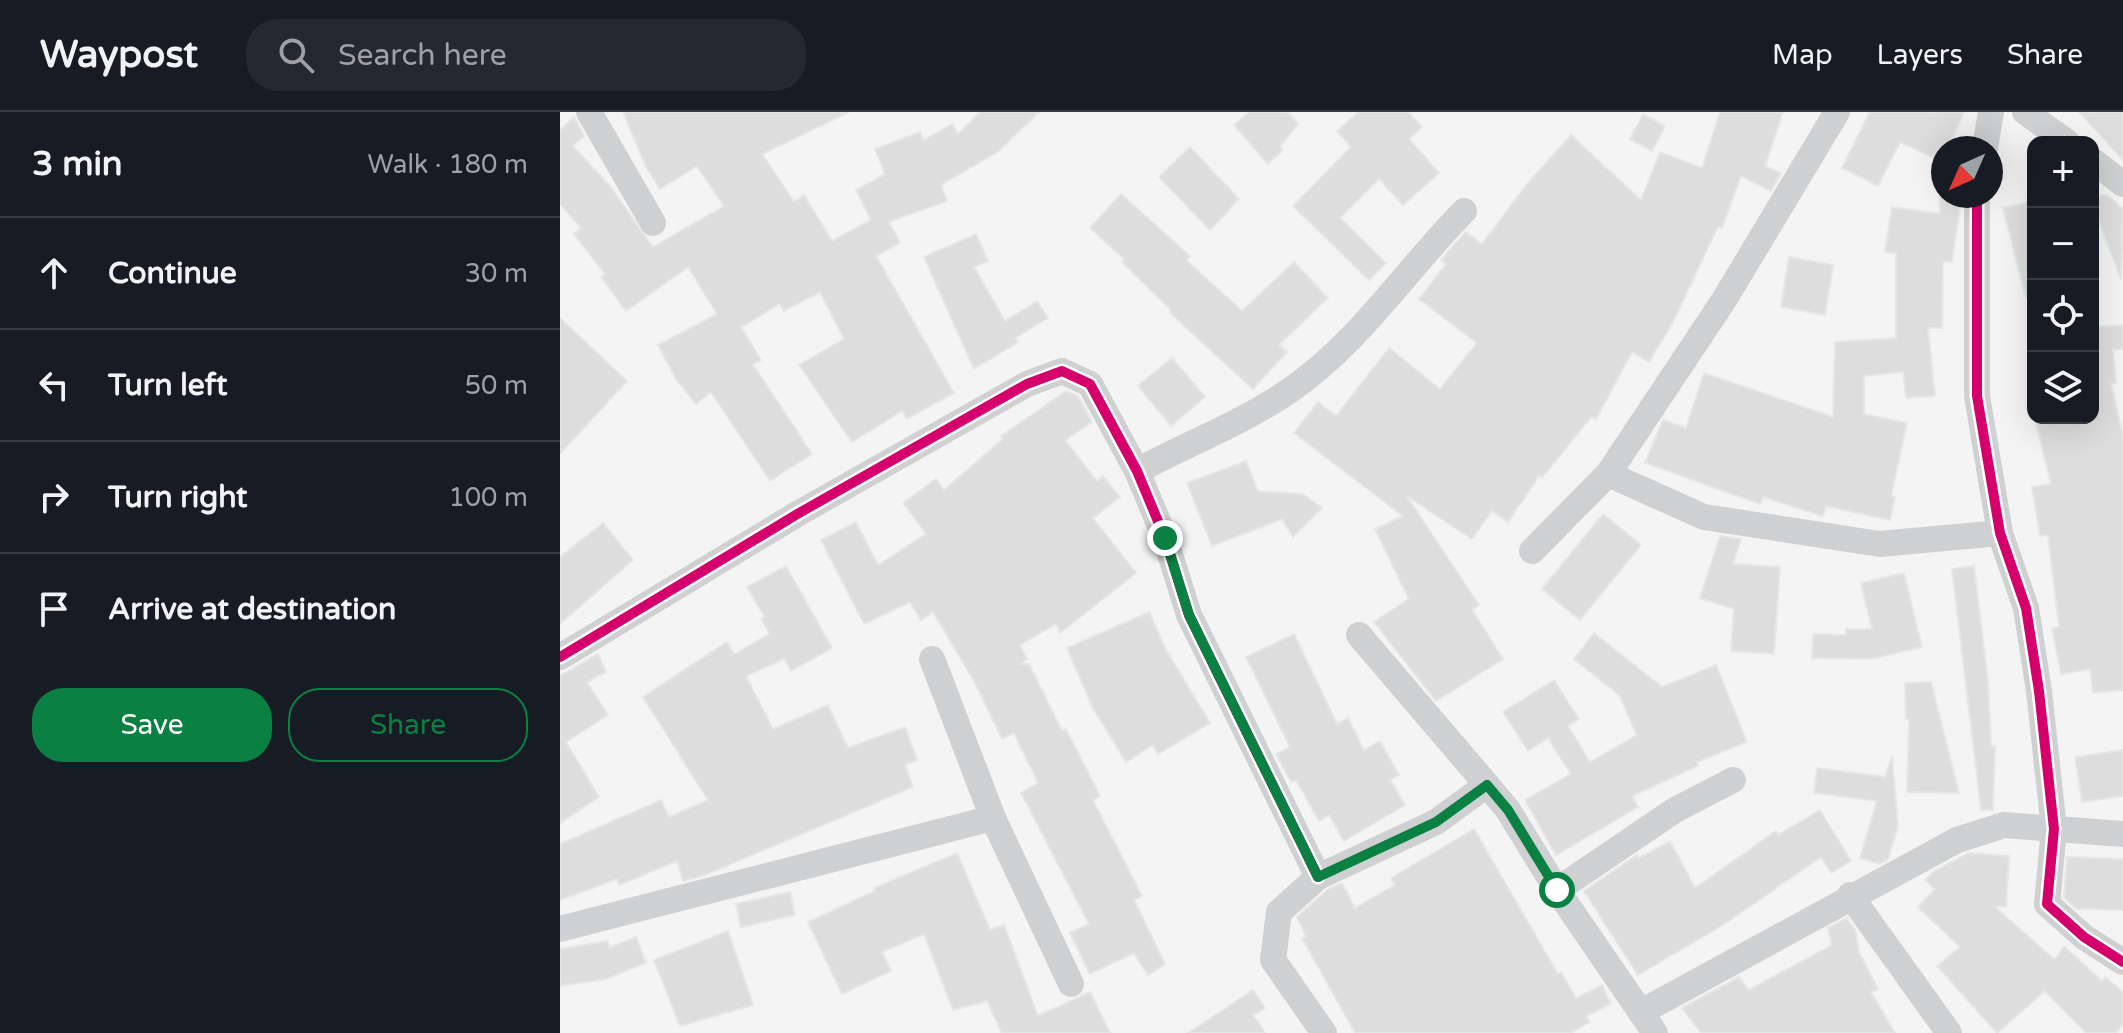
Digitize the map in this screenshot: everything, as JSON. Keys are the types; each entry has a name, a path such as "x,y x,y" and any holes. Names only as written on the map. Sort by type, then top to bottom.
{"street":[{"path":"589,112 653,223"},
{"path":"1532,551 1608,474 1724,300 1837,112"},
{"path":"1987,136 1991,112"},
{"path":"2025,112 2059,136"},
{"path":"2099,166 2123,184"},
{"path":"1977,208 1977,396 2000,533 2026,608 2054,829 2047,904 2084,937 2123,962"},
{"path":"1137,471 1289,391 1367,324 1419,256 1464,211"},
{"path":"560,657 813,505 1027,384 1062,371 1090,384 1137,471 1165,538 1189,615 1318,877"},
{"path":"1608,474 1704,517 1880,544 2000,533"},
{"path":"1359,635 1508,810 1557,890 1649,1022 1850,895 1957,840 2004,825 2123,834"},
{"path":"932,659 993,818 1071,984"},
{"path":"1557,890 1675,810 1733,780"},
{"path":"1324,1033 1273,960 1279,912 1318,877 1436,822 1487,785"},
{"path":"560,929 993,818"},
{"path":"1850,895 1949,1033"}],"building":[{"path":"623,112 849,112 762,154 794,202 804,195 832,241 871,220 856,190 885,174 875,149 920,132 924,140 952,124 958,134 980,112 1039,112 999,151 941,185 947,201 889,222 900,243 876,256 954,393 907,419 902,411 852,442 799,365 844,339 820,292 784,311 780,304 741,327 761,360 753,365 812,454 770,481 711,392 696,404 676,379 658,345 717,314 688,267 626,311 601,277 605,274 574,234 581,228 560,204 560,130 574,117 584,136 573,146 609,185 653,247 724,206 697,166 660,189 646,167"},
{"path":"1249,112 1287,112 1298,124 1280,147 1283,150 1268,164 1234,125"},
{"path":"1359,112 1408,112 1422,127 1409,139 1439,173 1403,205 1379,179 1340,218 1386,263 1369,280 1293,206 1351,147 1337,131"},
{"path":"1720,112 1783,112 1765,166 1781,173 1771,191 1741,176 1722,228 1718,226 1674,320 1649,362 1632,352 1596,419 1591,417 1542,478 1539,476 1508,522 1492,511 1472,539 1407,496 1479,605 1472,610 1503,659 1436,701 1374,622 1409,599 1375,529 1403,516 1294,433 1318,402 1336,416 1389,348 1440,389 1477,343 1419,299 1446,264 1441,260 1466,232 1482,244 1527,184 1571,135 1641,200 1660,152 1702,168"},
{"path":"1870,112 1964,112 1953,136 1931,136 1931,156 1900,142 1878,186 1842,168"},
{"path":"2079,112 2123,112 2123,160"},
{"path":"1643,114 1665,126 1652,151 1630,139"},
{"path":"1190,147 1239,199 1210,230 1159,177"},
{"path":"1121,194 1190,256 1186,260 1242,311 1294,262 1328,298 1279,345 1287,352 1253,389 1170,313 1170,309 1122,262 1124,259 1090,228"},
{"path":"2107,195 2123,209 2121,280 2099,221 2099,196"},
{"path":"2027,202 2027,298 2026,298 2003,208"},
{"path":"1892,207 1940,214 1940,208 1960,208 1952,262 1943,261 1942,328 1928,328 1935,396 1906,398 1903,372 1864,376 1864,414 1907,423 1891,496 1895,497 1890,520 1826,506 1823,516 1763,497 1760,504 1645,463 1663,420 1686,428 1704,373 1833,417 1835,342 1896,338 1896,254 1885,252"},
{"path":"976,234 988,261 974,267 1005,321 1037,301 1048,318 1015,338 1018,342 974,369 924,257"},
{"path":"1789,257 1833,265 1825,315 1781,307"},
{"path":"560,318 627,381 560,454"},
{"path":"2123,325 2123,349 2113,350 2116,383 2111,383 2123,436 2123,690 2093,693 2090,669 2061,674 2052,628 2059,627 2048,535 2040,536 2032,487 2051,484 2036,424 2099,424 2099,327"},
{"path":"1172,358 1205,397 1171,426 1138,386"},
{"path":"1066,391 1078,396 1092,422 1065,440 1097,481 1103,476 1120,497 1093,518 1136,573 1060,633 1056,624 1020,645 1027,659 1021,664 1029,664 1062,731 1066,729 1100,796 1093,800 1142,896 1134,900 1165,964 1148,975 1134,953 1090,974 1070,933 1089,924 1021,793 1038,783 1014,733 1002,739 974,681 933,612 921,620 910,602 864,624 821,540 856,522 878,565 926,534 903,503 936,479 944,490 1003,439 1001,436"},
{"path":"1246,461 1258,491 1302,494 1322,508 1293,537 1282,519 1212,546 1187,483"},
{"path":"1603,514 1641,545 1580,620 1542,589"},
{"path":"603,523 633,560 560,624 560,557"},
{"path":"1720,536 1741,539 1733,564 1780,567 1774,654 1731,651 1734,609 1700,598"},
{"path":"786,566 832,648 791,671 784,659 746,676 773,729 828,705 848,748 905,727 917,760 905,765 913,787 705,875 683,881 677,861 619,885 617,879 560,900 560,844 661,800 669,817 708,800 643,697 727,642 734,654 770,634 761,619 765,617 747,587"},
{"path":"1974,566 1988,680 1991,746 1995,746 1993,810 1981,810 1952,569"},
{"path":"1904,573 1922,647 1871,659 1812,658 1813,634 1846,635 1846,629 1872,629 1861,583"},
{"path":"1149,612 1165,648 1210,723 1158,754 1153,745 1126,762 1093,708 1067,648"},
{"path":"1594,633 1662,687 1716,665 1747,742 1697,762 1698,766 1632,796 1638,807 1556,855 1525,800 1571,774 1548,738 1528,751 1503,712 1554,680 1579,719 1568,726 1590,762 1637,735 1619,695 1574,659"},
{"path":"1294,634 1337,724 1348,718 1364,750 1380,741 1399,775 1390,780 1405,805 1344,841 1329,815 1319,821 1296,780 1291,782 1276,754 1290,747 1246,657"},
{"path":"598,654 606,672 587,682 608,715 566,742 599,797 560,823 560,676"},
{"path":"1931,682 1959,793 1907,792 1909,719 1906,719 1905,683"},
{"path":"2123,750 2123,796 2082,802 2075,757"},
{"path":"1892,756 1898,826 1888,859 1879,864 1860,858 1877,801 1814,793 1817,768 1885,777"},
{"path":"1820,810 1851,861 1831,873 1821,857 1723,925 1638,975 1584,891 1637,855 1639,858 1670,841 1695,888 1776,831 1778,835"},
{"path":"1474,829 1558,974 1561,972 1576,998 1602,985 1611,1004 1586,1016 1590,1022 1570,1033 1355,1033 1302,938 1306,936 1297,917 1327,890 1342,883 1355,908 1395,885 1391,878"},
{"path":"957,853 990,930 1004,925 1038,1016 1090,992 1110,1033 1002,1033 987,1001 953,1010 924,934 882,952 891,971 842,994 808,922 875,891 874,888"},
{"path":"1969,853 2009,856 2006,907 1994,906 2055,960 2064,946 2102,981 2105,977 2123,992 2123,1024 2116,1033 2086,1033 2045,991 1997,1033 1937,966 1960,947 1918,907 1935,889 1925,880 1934,871"},
{"path":"2067,857 2123,859 2123,910 2076,909 2064,897"},
{"path":"790,892 795,915 741,927 736,904"},
{"path":"1847,918 1855,930 1859,952 1878,989 1871,992 1895,1033 1701,1033 1682,1008 1739,977 1749,990 1832,945 1828,928"},
{"path":"728,931 753,1005 680,1026 654,960"},
{"path":"636,937 646,963 606,979 560,986 560,949 608,941 609,948"},
{"path":"1253,990 1265,1008 1253,1015 1265,1033 1188,1033"}],"cycle path":[{"path":"1977,208 1977,396 2000,533 2026,608 2039,691 2054,829 2047,904 2084,937 2123,962"},
{"path":"560,657 799,513 1027,384 1062,371 1090,384 1137,471 1165,538 1189,615 1318,877"}],"route":[{"path":"1165,538 1189,615 1318,877 1436,822 1487,785 1508,810 1557,890"}]}
